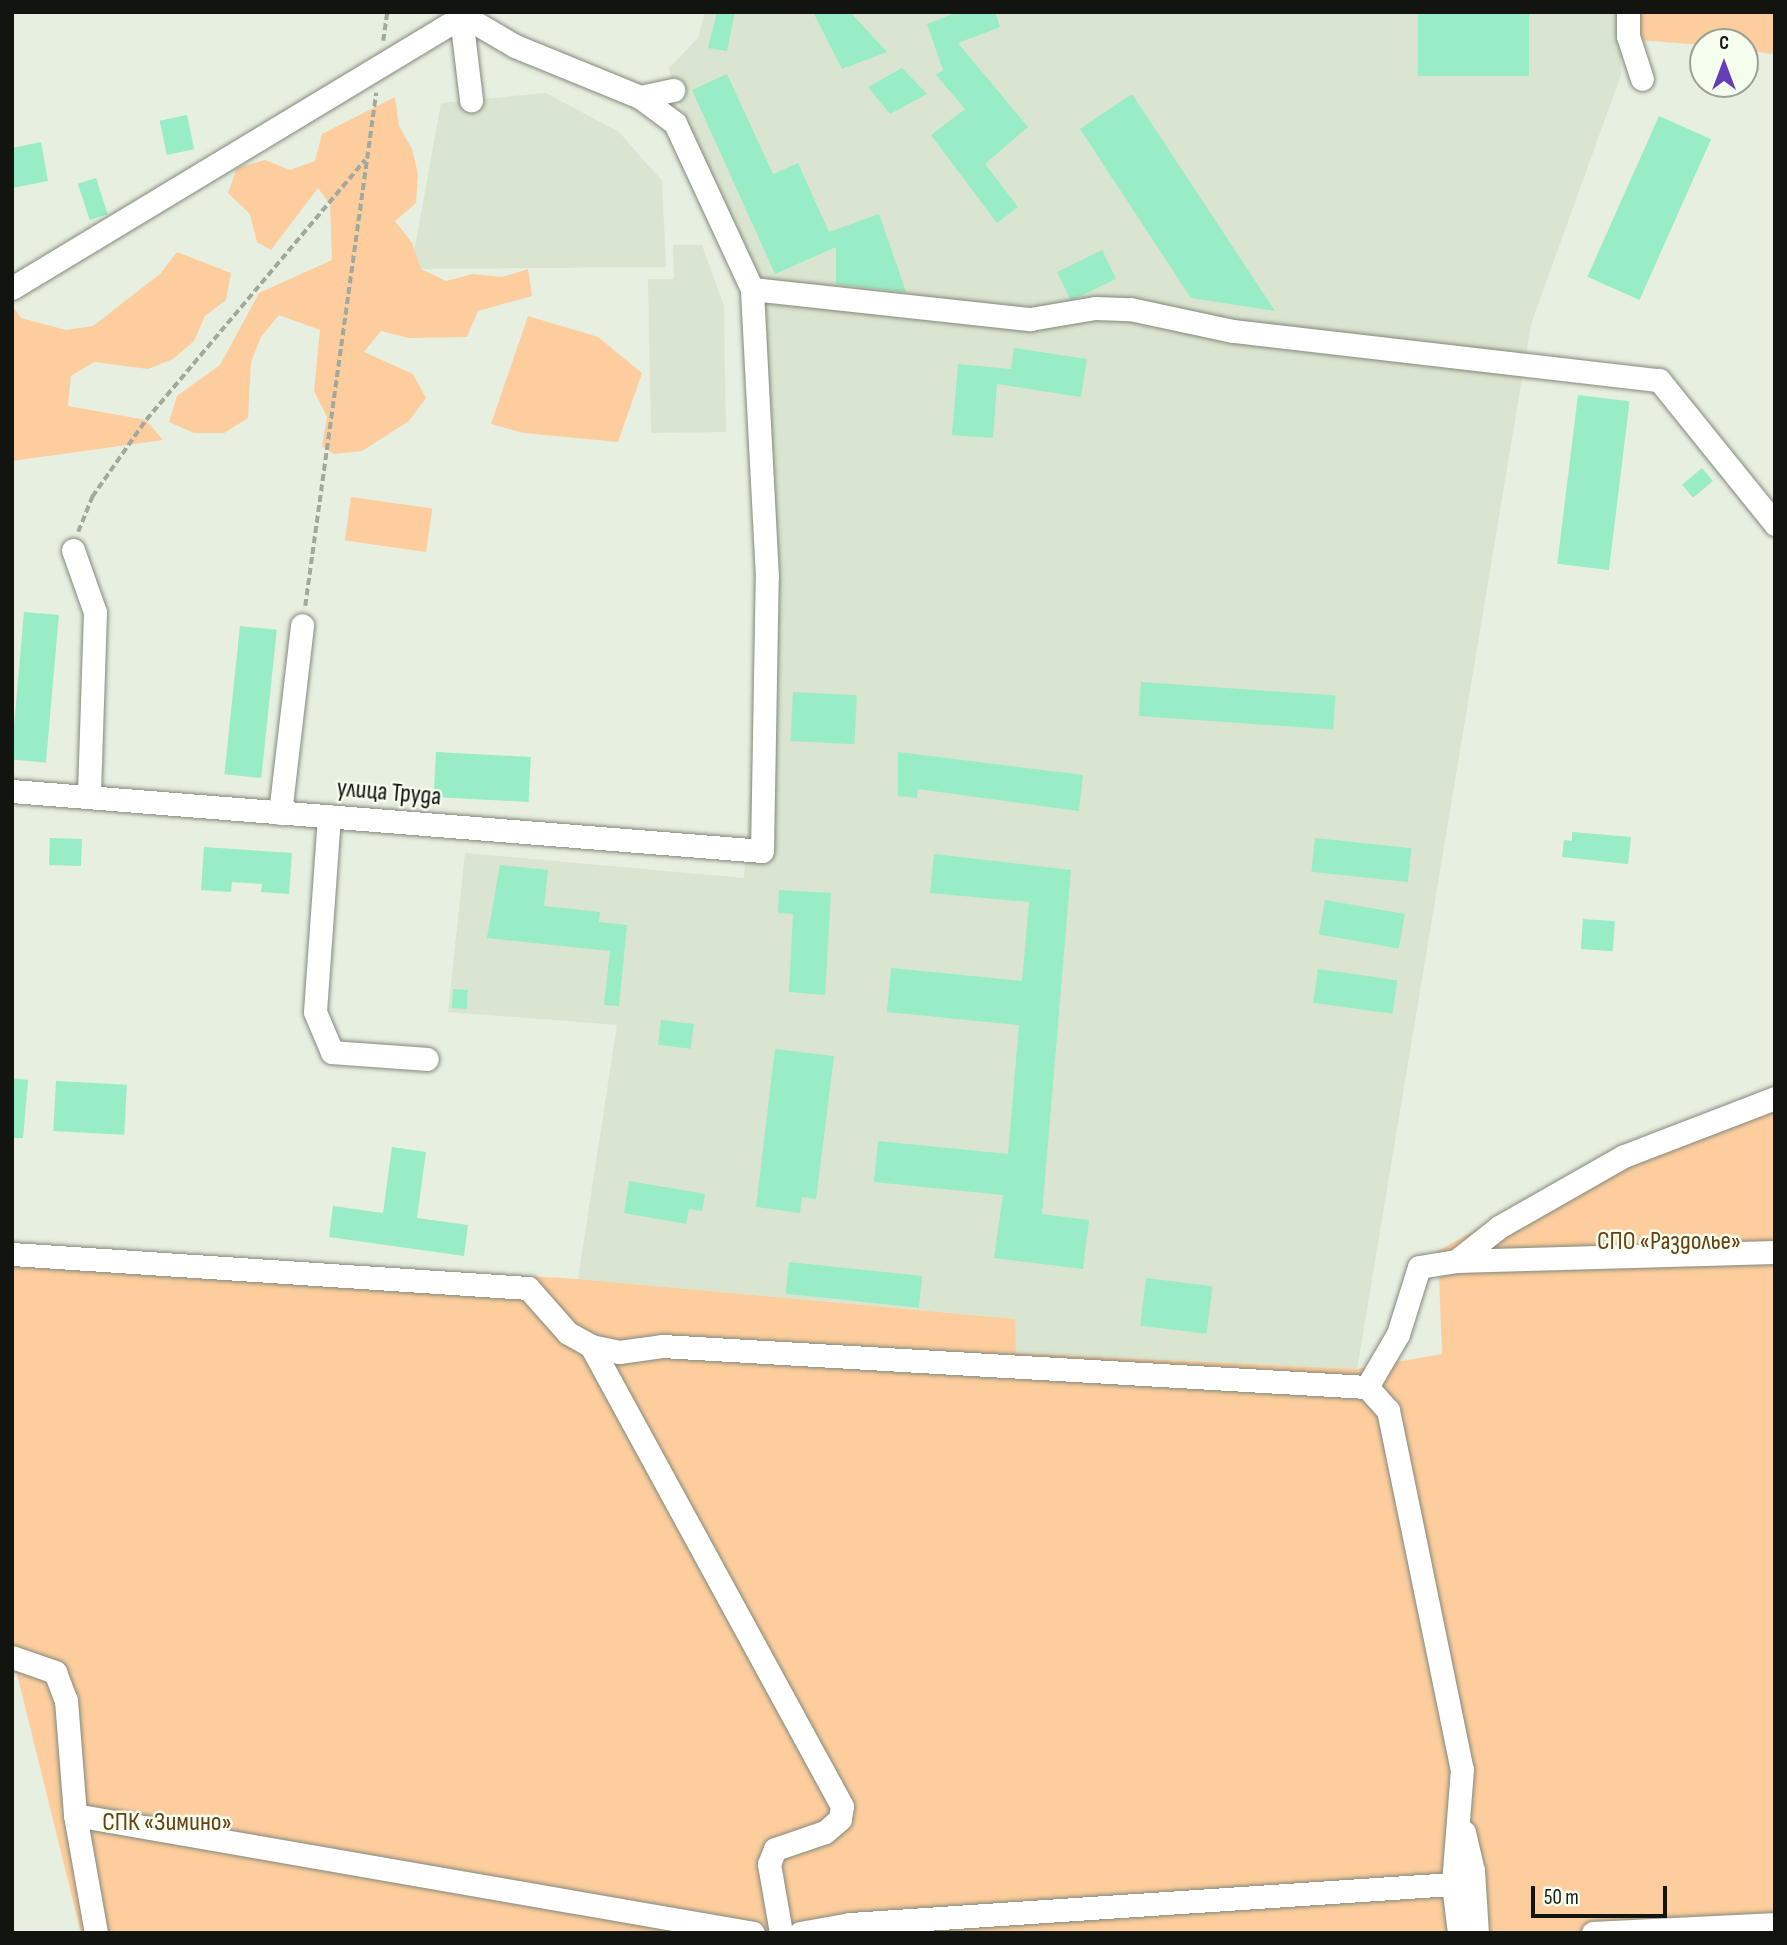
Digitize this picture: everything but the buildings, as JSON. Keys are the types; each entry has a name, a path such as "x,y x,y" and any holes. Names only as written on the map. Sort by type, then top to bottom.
{"street":[{"path":"1628,12 1628,36 1642,79"},
{"path":"12,288 459,15"},
{"path":"459,15 515,46 640,97 675,123 752,289 1030,319 1095,308 1130,309 1233,331 1659,380 1775,524"},
{"path":"459,15 471,100"},
{"path":"640,97 673,90"},
{"name":"улица Труда","path":"12,791 762,851 767,577 752,289"},
{"path":"73,550 95,612 89,797"},
{"path":"280,813 302,625"},
{"path":"329,816 314,1012 332,1052 427,1059"},
{"path":"1456,1261 1499,1227 1624,1156 1775,1098"},
{"path":"1367,1387 1398,1334 1419,1267 1456,1261 1775,1252"},
{"path":"12,1254 528,1288 568,1333 591,1346 619,1352 662,1346 1367,1387 1388,1410 1462,1769 1453,1884 1459,1933"},
{"path":"591,1346 842,1806 840,1819 825,1832 775,1849 769,1864 780,1933"},
{"path":"12,1657 55,1672 66,1700 75,1815 96,1933"},
{"path":"1460,1812 1473,1870 1477,1933"},
{"path":"75,1815 753,1933"},
{"path":"800,1933 850,1924 1453,1884"},
{"path":"1593,1933 1775,1924"}],"path":[{"path":"302,625 387,12"},
{"path":"73,550 92,497 146,420 367,159"}],"shaded area":[{"path":"705,12 1620,12 1621,75 1531,324 1357,1369 1015,1353 1015,1319 578,1279 617,1025 448,1012 465,853 744,878 759,656 762,281 673,90 669,68 698,38"},
{"path":"546,93 619,132 662,181 666,267 411,269 441,103"},
{"path":"673,245 702,245 724,306 726,432 651,433 648,279 674,279"}],"green space":[{"path":"1637,12 1775,12 1775,44 1772,54 1759,52 1759,28 1689,28 1689,44 1638,40"},
{"path":"395,97 399,126 412,149 418,174 416,203 395,221 412,243 421,269 446,281 473,274 502,277 528,269 532,296 478,311 467,337 409,338 381,331 364,352 413,374 426,398 409,421 362,451 334,454 322,446 327,417 314,391 320,330 279,315 261,337 251,362 248,418 224,433 194,433 169,422 177,396 220,365 259,293 332,260 330,204 318,188 271,250 257,242 250,214 228,193 237,168 265,160 290,170 315,161 322,134"},
{"path":"177,252 231,273 226,300 205,316 194,341 173,359 148,369 94,362 71,376 68,406 146,420 163,440 12,461 12,305 21,318 66,330 93,326 160,274"},
{"path":"528,316 598,337 642,373 618,442 524,433 491,424"},
{"path":"351,497 432,508 426,552 345,541"},
{"path":"1775,1088 1775,1933 81,1933 17,1674 12,1672 12,1247 578,1279 1015,1319 1016,1353 1357,1369 1442,1354 1438,1251 1621,1148"}],"park label":[{"name":"СПО «Раздолье»","path":"1669,1242"},
{"name":"СПК «Зимино»","path":"167,1823"}]}
